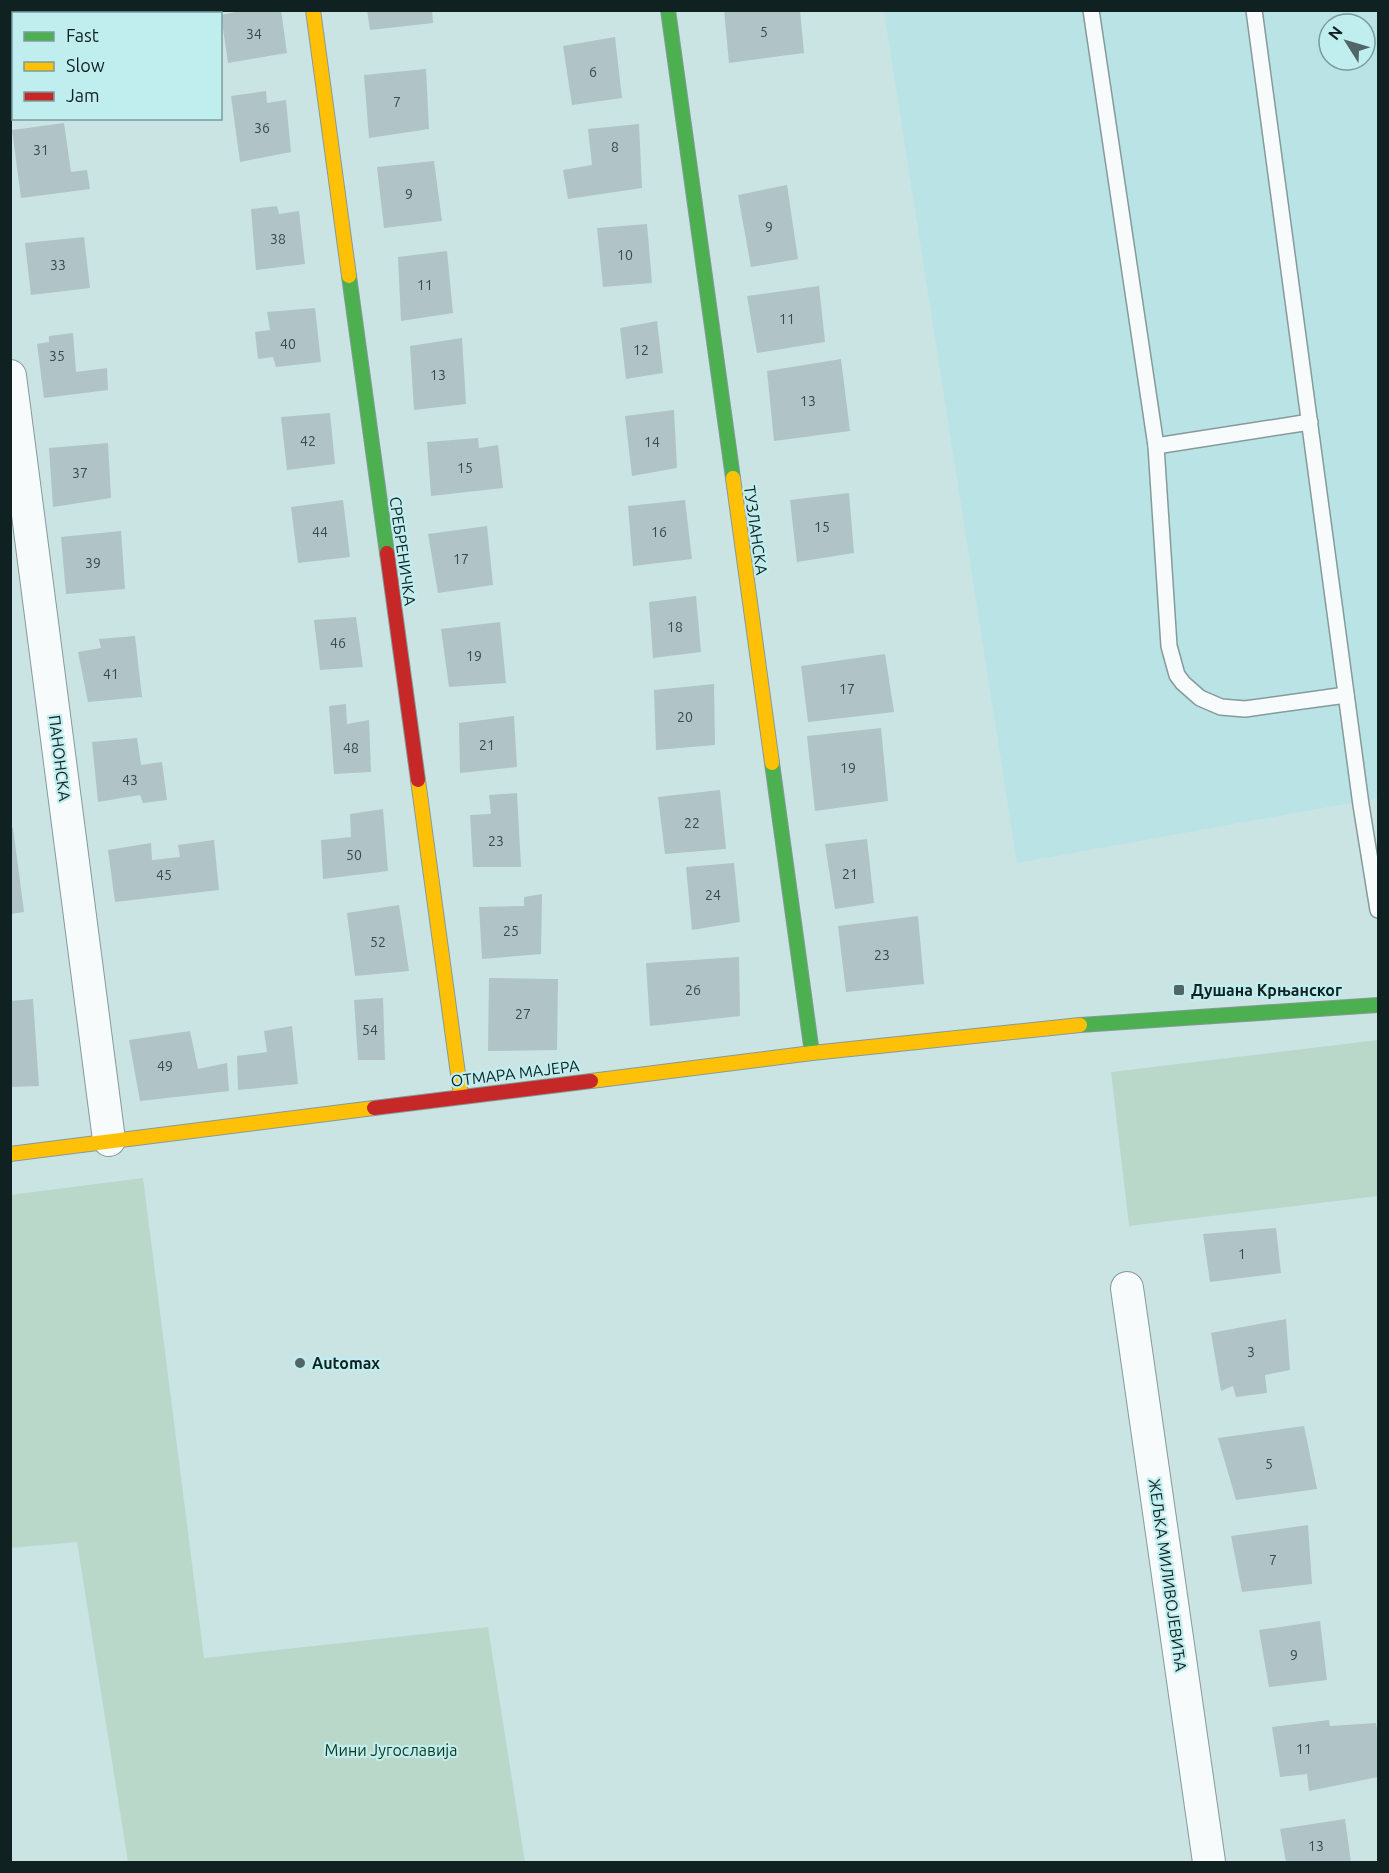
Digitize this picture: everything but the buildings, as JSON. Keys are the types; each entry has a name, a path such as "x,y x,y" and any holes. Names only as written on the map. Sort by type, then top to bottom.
{"street":[{"name":"СРЕБРЕНИЧКА","path":"313,10 461,1096"},
{"name":"ТУЗЛАНСКА","path":"668,10 812,1053"},
{"name":"ПАНОНСКА","path":"10,376 109,1140"},
{"name":"ОТМАРА МАЈЕРА","path":"10,1154 812,1053 1081,1025 1378,1005"},
{"name":"ЖЕЉКА МИЛИВОЈЕВИЋА","path":"1127,1288 1209,1863"}],"lane":[{"path":"1091,10 1155,446 1169,646 1177,675 1191,692 1205,701 1232,710 1346,695"},
{"path":"1254,10 1361,805 1378,910"},
{"path":"1155,446 1310,423"}],"shaded area":[{"path":"884,11 1378,11 1378,798 1017,863"}],"green space":[{"path":"1378,1040 1378,1196 1129,1226 1111,1072"},
{"name":"Мини Југославија","path":"143,1178 204,1658 488,1627 525,1862 128,1862 77,1542 11,1548 10,1195"}],"traffic: fast":[{"path":"668,10 733,478"},
{"path":"349,276 387,553"},
{"path":"772,763 812,1053"},
{"path":"1080,1025 1378,1005"}],"traffic: slow":[{"path":"313,10 349,276"},
{"path":"733,478 772,763"},
{"path":"418,780 461,1096"},
{"path":"591,1081 812,1053 1080,1025"},
{"path":"10,1154 374,1108"}],"traffic: jam":[{"path":"387,553 418,780"},
{"path":"374,1108 591,1081"}],"place":[{"name":"Душана Крњанског","path":"1179,990"},
{"name":"Automax","path":"300,1363"}]}
